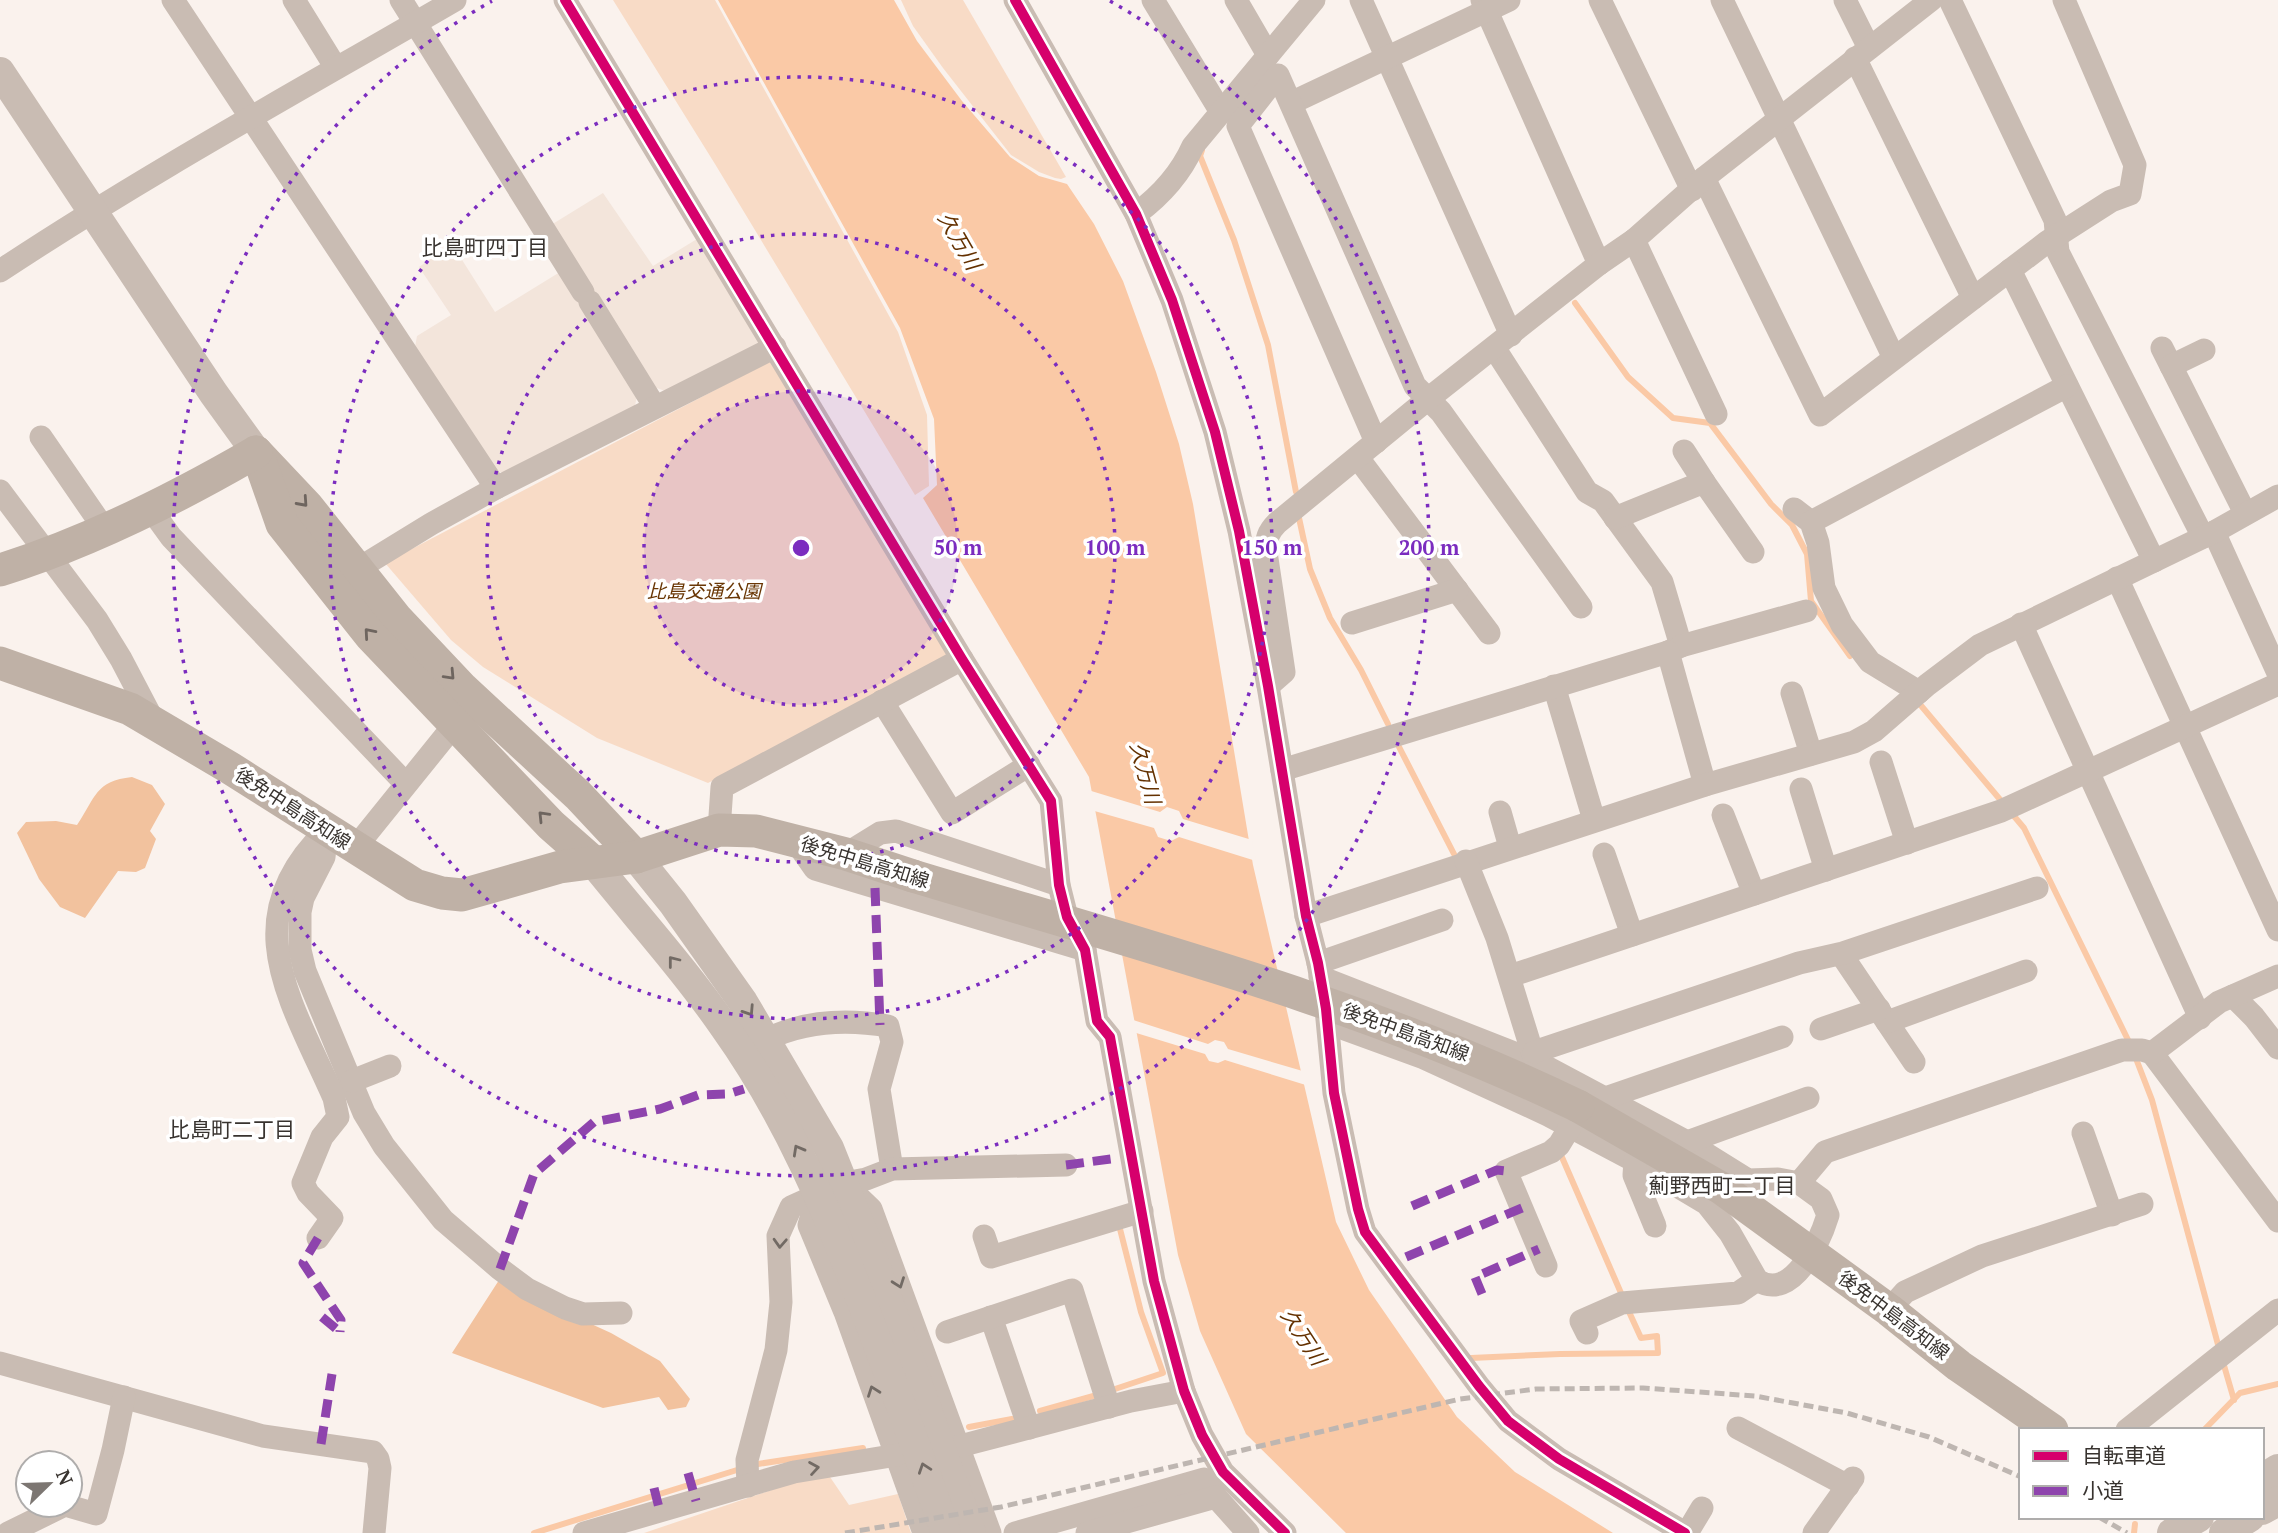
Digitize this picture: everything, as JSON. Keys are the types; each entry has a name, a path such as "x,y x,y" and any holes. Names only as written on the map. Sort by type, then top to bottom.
{"main road":[{"path":"0,570 105,530 205,482 256,452"},
{"path":"256,452 307,506 396,618 463,689 578,795 636,857"},
{"path":"256,452 282,524 370,635 551,825 593,862"},
{"name":"後免中島高知線","path":"1,665 130,709 415,885 442,893 462,895 560,867 636,857 719,830 757,831 846,854 1297,992 1473,1057 1584,1110 1721,1188 1889,1310 1959,1366 2049,1428"},
{"path":"2179,1519 2198,1533"}],"street":[{"path":"173,0 496,488"},
{"path":"294,0 336,68"},
{"path":"401,0 655,407"},
{"path":"0,271 92,211 250,116 456,0"},
{"path":"565,0 962,659 1051,801 1059,885 1067,917 1085,950 1097,1021 1110,1037 1154,1280 1184,1391 1202,1434 1223,1472 1285,1533"},
{"path":"1014,0 1136,214 1172,300 1215,432 1239,531 1306,916 1319,970 1322,1013 1334,1093 1365,1232 1508,1421 1559,1459 1686,1533 1702,1508"},
{"path":"1153,0 1221,112"},
{"path":"1236,0 1268,55"},
{"path":"1361,0 1388,57 1503,342 1587,492 1603,501 1662,582 1674,649 1705,785"},
{"path":"1291,103 1388,57 1484,5 1509,0"},
{"path":"1600,0 1820,415 2056,237 2111,201 2130,194 2135,165 2064,0"},
{"path":"1721,0 1894,358"},
{"path":"1845,0 1862,53 1973,298"},
{"path":"1268,686 1284,672 1266,540 1277,523 1599,264 1634,240 1779,118 1931,0"},
{"path":"1951,0 2055,220 2058,252 2278,673"},
{"path":"1136,214 1149,204 1185,164 1193,146 1311,1"},
{"path":"1484,5 1599,264"},
{"path":"0,72 214,394 256,452"},
{"path":"1376,442 1237,126 1278,75 1415,386 1441,412 1581,607"},
{"path":"1634,240 1716,414"},
{"path":"2010,270 2154,561"},
{"path":"356,570 496,488 775,347"},
{"path":"2204,350 2166,357 2245,513"},
{"path":"1919,692 1870,662 1842,625 1824,588 1818,543 1803,515 2067,386"},
{"path":"41,437 105,530"},
{"path":"1684,451 1753,552"},
{"path":"1358,458 1489,633"},
{"path":"1615,518 1704,482"},
{"path":"0,491 69,582 121,659 154,722"},
{"path":"1306,916 1594,820 1854,742 1874,731 1980,645 2208,535 2278,496"},
{"path":"150,508 171,537 406,784"},
{"path":"2117,578 2278,930"},
{"path":"1352,623 1457,590"},
{"path":"1282,770 1806,611"},
{"path":"2021,624 2200,1018"},
{"path":"719,830 723,788 962,659"},
{"path":"1510,976 2001,811 2278,684"},
{"path":"1554,686 1594,820"},
{"path":"1792,693 1811,754"},
{"path":"882,701 952,813 1029,765"},
{"path":"355,848 455,724"},
{"path":"1881,762 1907,843"},
{"path":"1801,789 1826,870"},
{"path":"1500,812 1510,847"},
{"path":"1723,815 1754,894"},
{"path":"327,830 324,857 303,898 300,912 300,950 305,971 364,1113 384,1146 443,1220 527,1289 583,1314 621,1313"},
{"path":"318,1238 332,1218 308,1193 303,1183 322,1137 338,1117 334,1098 281,976 275,937 283,892 306,850 327,830"},
{"path":"846,854 880,833 895,831 1059,885"},
{"path":"796,842 815,869 1085,950"},
{"path":"1604,854 1632,935"},
{"path":"636,857 694,933 767,1040 829,1148 831,1188 845,1258 911,1429 946,1533"},
{"path":"1466,861 1497,938 1535,1057"},
{"path":"593,862 726,1028 790,1136 831,1188 971,1533"},
{"path":"1535,1057 1800,963 1841,954 2037,888"},
{"path":"1319,970 1442,920"},
{"path":"1841,954 1914,1062"},
{"path":"1319,970 1535,1057 1584,1110 1636,1161 1707,1204 1730,1233 1757,1280 1764,1285 1780,1285 1799,1270 1811,1253 1828,1215 1821,1199 1800,1183 1748,1180 1687,1142 1584,1110"},
{"path":"1821,1029 1883,1016 2026,971"},
{"path":"1800,1183 1825,1153 2138,1051 2200,1018 2219,1002 2278,976"},
{"path":"2233,996 2254,1017 2278,1048"},
{"path":"1322,1013 1548,1115 1584,1110 1782,1037"},
{"path":"767,1040 789,1030 846,1021 888,1026 892,1042 879,1089 892,1169"},
{"path":"2138,1051 2278,1221"},
{"path":"352,1081 390,1066"},
{"path":"1687,1142 1808,1098"},
{"path":"1546,1266 1506,1171 1559,1146 1584,1110"},
{"path":"2083,1133 2112,1215"},
{"path":"1636,1161 1634,1175 1656,1226"},
{"path":"748,1486 747,1460 776,1350 781,1302 778,1236 791,1207 831,1188 892,1169 1066,1165"},
{"path":"831,1188 872,1209 990,1533"},
{"path":"831,1188 809,1225 845,1312 924,1533"},
{"path":"1889,1310 1905,1292 1982,1256 2142,1204"},
{"path":"984,1236 991,1257 1057,1226 1142,1211"},
{"path":"1587,1333 1581,1321 1622,1303 1738,1293 1757,1280"},
{"path":"947,1332 1072,1290 1109,1407"},
{"path":"2129,1428 2278,1310"},
{"path":"992,1317 1029,1428"},
{"path":"0,1363 263,1436 373,1452 380,1468 374,1533"},
{"path":"960,1446 1109,1407 1184,1391"},
{"path":"8,1533 65,1505 96,1514 124,1396"},
{"path":"1738,1428 1850,1482 1814,1533"},
{"path":"584,1533 794,1472 897,1455"},
{"path":"1015,1533 1205,1479 1216,1497 1248,1533"},
{"path":"1087,1533 1134,1527 1216,1497"},
{"path":"2172,1533 2196,1519"},
{"path":"2224,1533 2247,1519"}],"shaded area":[{"path":"603,193 653,266 697,239 760,344 668,392 654,387 551,225"},
{"path":"452,244 495,312 560,272 637,396 634,410 509,475 495,470 415,347 417,336 451,315 419,267"},
{"path":"132,777 152,785 165,804 150,831 156,839 145,868 136,872 118,871 85,918 60,907 39,879 17,833 26,822 56,821 77,825 103,787 110,782"},
{"path":"501,1277 660,1361 690,1399 686,1407 668,1410 659,1397 603,1408 452,1353"}],"green space":[{"path":"613,0 715,0 898,332 927,415 929,486 915,495 715,164"},
{"path":"901,0 963,0 1066,177 1055,178 1039,172 1011,155 913,26"},
{"name":"比島交通公園","path":"772,360 950,659 708,783 597,738 483,667 451,640 385,563"},
{"path":"830,1477 849,1505 898,1494 911,1533 644,1533 795,1482"}],"water":[{"name":"久万川","path":"718,0 894,0 917,41 962,101 1010,157 1039,176 1067,184 1094,224 1123,281 1179,444 1193,504 1253,865 1336,1222 1369,1290 1457,1417 1515,1472 1613,1533 1346,1533 1246,1434 1200,1331 1178,1255 1089,777 923,498 937,485 934,419 900,328"}],"pier":[{"path":"1088,790 1160,812 1167,807 1179,811 1183,819 1252,840 1256,861 1179,837 1171,841 1158,837 1154,828 1091,810"},
{"path":"1130,1019 1208,1044 1215,1040 1224,1042 1228,1049 1306,1072 1309,1086 1225,1060 1218,1063 1209,1061 1205,1054 1133,1032"}],"waterway":[{"path":"1202,150 1200,156 1234,240 1268,345 1296,492"},
{"path":"1575,303 1628,377 1673,418 1710,423 1771,504 1792,525 1807,554 1811,601 1850,656"},
{"path":"1299,518 1310,569 1330,618 1361,670 1388,724"},
{"path":"1918,702 2024,828 2131,1046"},
{"path":"1397,743 1454,854"},
{"path":"2135,1056 2152,1100 2220,1352"},
{"path":"1561,1155 1621,1293"},
{"path":"1112,1390 1163,1373 1141,1312 1120,1229"},
{"path":"1471,1358 1658,1353 1657,1336 1641,1338 1630,1314"},
{"path":"2223,1362 2234,1400"},
{"path":"2206,1428 2240,1393 2278,1384"},
{"path":"1040,1411 1097,1395"},
{"path":"969,1427 1012,1419"},
{"path":"758,1464 863,1448"},
{"path":"534,1533 737,1470"},
{"path":"2134,1533 2135,1524"}],"railway":[{"path":"845,1533 1001,1507 1460,1399 1536,1389 1643,1388 1755,1396 1847,1413 1929,1437 2019,1476"},
{"path":"2102,1519 2127,1533"}],"marked path":[{"path":"875,888 880,1025"},
{"path":"500,1269 534,1174 594,1122 660,1109 698,1095 728,1094 744,1089"},
{"path":"1066,1165 1118,1158"},
{"path":"1412,1206 1497,1170 1506,1171"},
{"path":"1406,1257 1522,1208"},
{"path":"318,1238 303,1263 341,1320 340,1332"},
{"path":"1482,1294 1475,1277 1539,1249"},
{"path":"322,1317 340,1332"},
{"path":"321,1444 332,1374"},
{"path":"688,1473 696,1501"},
{"path":"654,1488 660,1512"}],"cycle path":[{"path":"565,0 962,659 1051,801 1059,885 1067,917 1085,950 1097,1021 1110,1037 1154,1281 1184,1391 1202,1435 1223,1472 1285,1533"},
{"path":"1015,0 1136,214 1172,300 1215,432 1239,531 1306,916 1326,1009 1334,1093 1365,1232 1508,1421 1559,1459 1685,1533"}],"district":[{"name":"比島町四丁目","path":"485,248"},
{"name":"比島町二丁目","path":"232,1130"},
{"name":"薊野西町二丁目","path":"1722,1186"}]}
